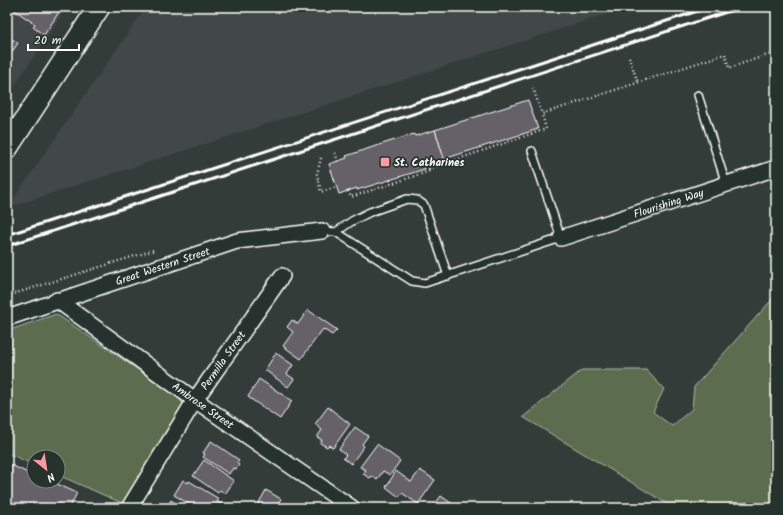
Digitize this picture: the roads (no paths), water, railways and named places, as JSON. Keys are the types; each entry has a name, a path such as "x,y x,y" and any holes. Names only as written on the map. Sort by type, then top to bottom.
{"main road":[{"path":"7,148 99,7"}],"street":[{"name":"Flourishing Way","path":"561,238 776,168"},
{"name":"Great Western Street","path":"7,318 237,241 329,232"},
{"name":"Permilla Street","path":"129,508 195,400 282,276"},
{"name":"Ambrose Street","path":"57,300 195,400 352,508"}],"lane":[{"path":"698,95 726,184"},
{"path":"329,232 412,281 425,283 561,238 532,151"},
{"path":"329,232 370,212 407,199 416,200 424,205 448,276"}],"railway":[{"path":"7,235 710,7"},
{"path":"7,246 742,7"}],"place":[{"name":"St. Catharines","path":"385,162"}]}
